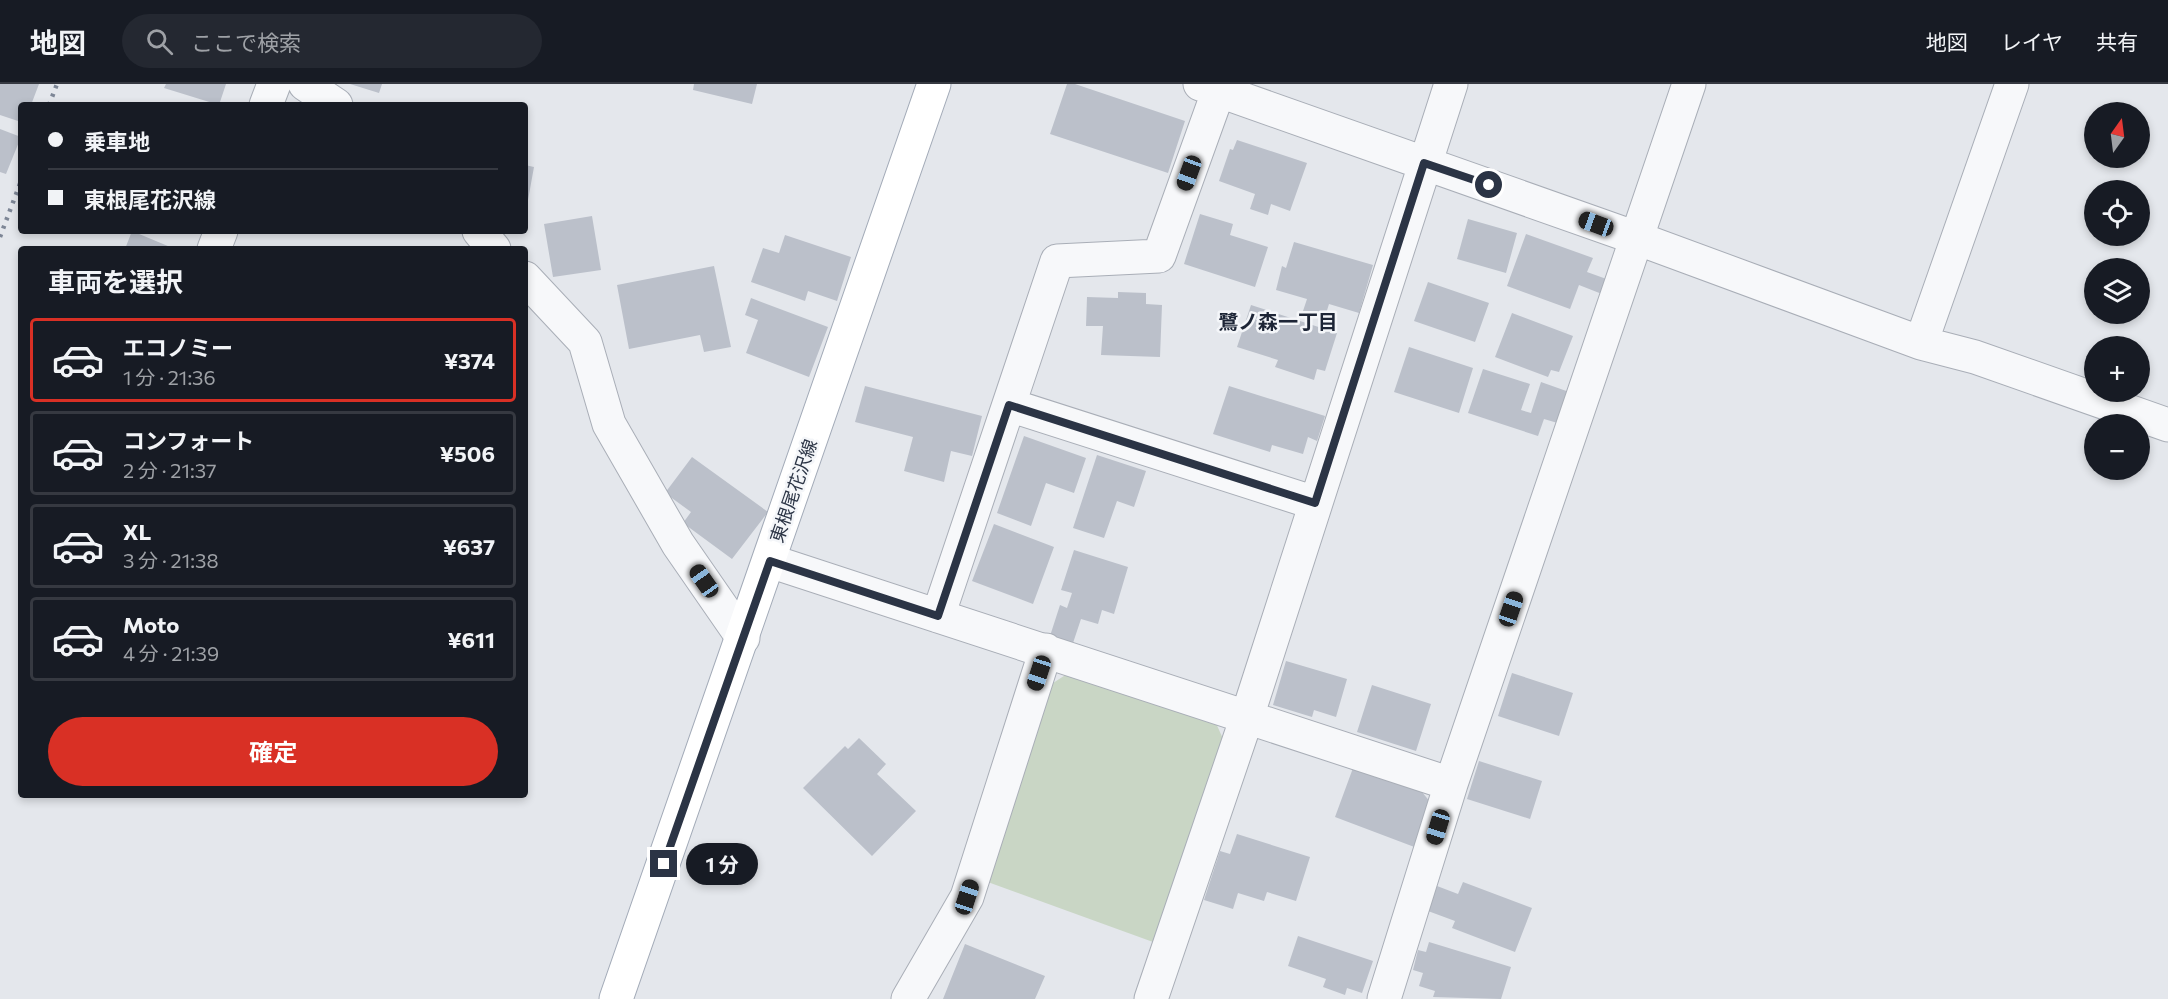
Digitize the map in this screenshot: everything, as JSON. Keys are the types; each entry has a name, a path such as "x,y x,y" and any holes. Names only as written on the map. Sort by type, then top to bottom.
{"main road":[{"name":"東根尾花沢線","path":"616,999 934,84"}],"street":[{"path":"267,102 274,84"},
{"path":"305,84 332,102"},
{"path":"1151,999 1248,717 1451,84"},
{"path":"1384,999 1451,784 1639,239 1689,84"},
{"path":"1922,343 2012,84"},
{"path":"938,616 1057,261 1159,256 1213,86 1922,343 1975,357 2168,425"},
{"path":"481,234 491,246"},
{"path":"528,281 585,342 609,424 678,544 743,638"},
{"path":"1009,405 1315,503"},
{"path":"770,561 1451,784"},
{"path":"908,999 967,897 1046,650"}],"green space":[{"path":"1070,672 1215,721 1224,741 1153,942 985,881 1047,687"}],"building":[{"path":"0,84 39,84 32,102 18,102 18,121 0,115"},
{"path":"166,84 226,84 220,102 209,102 164,88"},
{"path":"350,84 382,84 379,93"},
{"path":"694,84 757,84 752,104 693,90"},
{"path":"1067,84 1075,84 1185,121 1168,173 1050,134"},
{"path":"0,129 18,136 18,144 6,174 0,172"},
{"path":"1237,140 1307,163 1290,211 1271,204 1268,215 1250,209 1255,194 1219,181 1230,149 1233,150"},
{"path":"528,166 534,167 528,200"},
{"path":"1200,214 1233,224 1230,235 1268,247 1255,287 1184,264"},
{"path":"592,216 601,270 553,277 544,224"},
{"path":"1468,219 1517,233 1506,273 1457,259"},
{"path":"131,234 139,234 168,246 126,246"},
{"path":"1526,234 1593,258 1587,272 1612,281 1607,296 1579,285 1570,309 1507,286"},
{"path":"785,235 851,257 837,301 808,291 805,301 751,282 763,248 779,253"},
{"path":"1294,242 1373,265 1359,313 1329,304 1325,317 1303,311 1307,299 1276,290 1282,266 1286,268"},
{"path":"714,266 731,347 704,352 700,335 629,349 617,285"},
{"path":"1428,282 1489,303 1475,342 1414,321"},
{"path":"1118,292 1146,293 1146,304 1162,305 1160,357 1101,355 1103,326 1086,326 1087,297 1118,298"},
{"path":"751,298 828,327 809,377 746,353 758,320 745,315"},
{"path":"1251,305 1337,333 1325,371 1317,369 1314,380 1275,367 1278,360 1237,347"},
{"path":"1512,313 1573,336 1559,372 1551,370 1548,377 1495,357"},
{"path":"1409,347 1473,368 1459,413 1394,392"},
{"path":"1483,369 1530,384 1521,410 1531,413 1541,382 1572,393 1561,424 1544,419 1538,436 1468,413"},
{"path":"865,386 982,416 972,456 951,451 944,482 904,471 913,437 855,422"},
{"path":"1229,386 1325,416 1317,441 1308,437 1303,454 1272,445 1270,452 1213,434"},
{"path":"1024,436 1086,458 1074,493 1046,483 1031,526 997,513"},
{"path":"1097,455 1146,471 1134,507 1117,501 1104,538 1073,528"},
{"path":"692,457 768,512 732,559 683,523 691,512 665,493"},
{"path":"994,524 1054,547 1033,604 972,581"},
{"path":"1074,550 1128,567 1114,614 1102,610 1098,624 1081,619 1073,643 1050,636 1060,605 1067,608 1072,593 1061,590"},
{"path":"1286,661 1347,679 1336,717 1314,710 1312,717 1273,705"},
{"path":"1512,673 1573,693 1559,736 1498,716"},
{"path":"1372,685 1431,704 1416,751 1357,732"},
{"path":"859,738 886,764 877,774 916,811 872,856 803,788 845,746 848,749"},
{"path":"1479,761 1542,781 1530,819 1467,799"},
{"path":"1353,768 1422,792 1431,803 1417,848 1335,817"},
{"path":"1237,834 1310,857 1296,901 1267,892 1264,901 1238,893 1233,909 1204,900 1220,851 1230,854"},
{"path":"1463,882 1532,908 1515,952 1452,928 1455,921 1428,911 1437,886 1458,894"},
{"path":"1298,936 1373,961 1362,993 1347,988 1345,995 1323,987 1326,979 1288,966"},
{"path":"1429,942 1511,967 1501,999 1433,997 1435,991 1419,986 1423,973 1413,970 1418,950 1426,952"},
{"path":"965,944 1045,976 1035,999 943,999"}],"railway":[{"path":"50,102 57,84"},
{"path":"0,237 18,189"}],"district":[{"name":"鷺ノ森一丁目","path":"1278,322"}],"route":[{"path":"664,864 770,561 938,616 1009,405 1315,503 1424,163 1489,185"}]}
